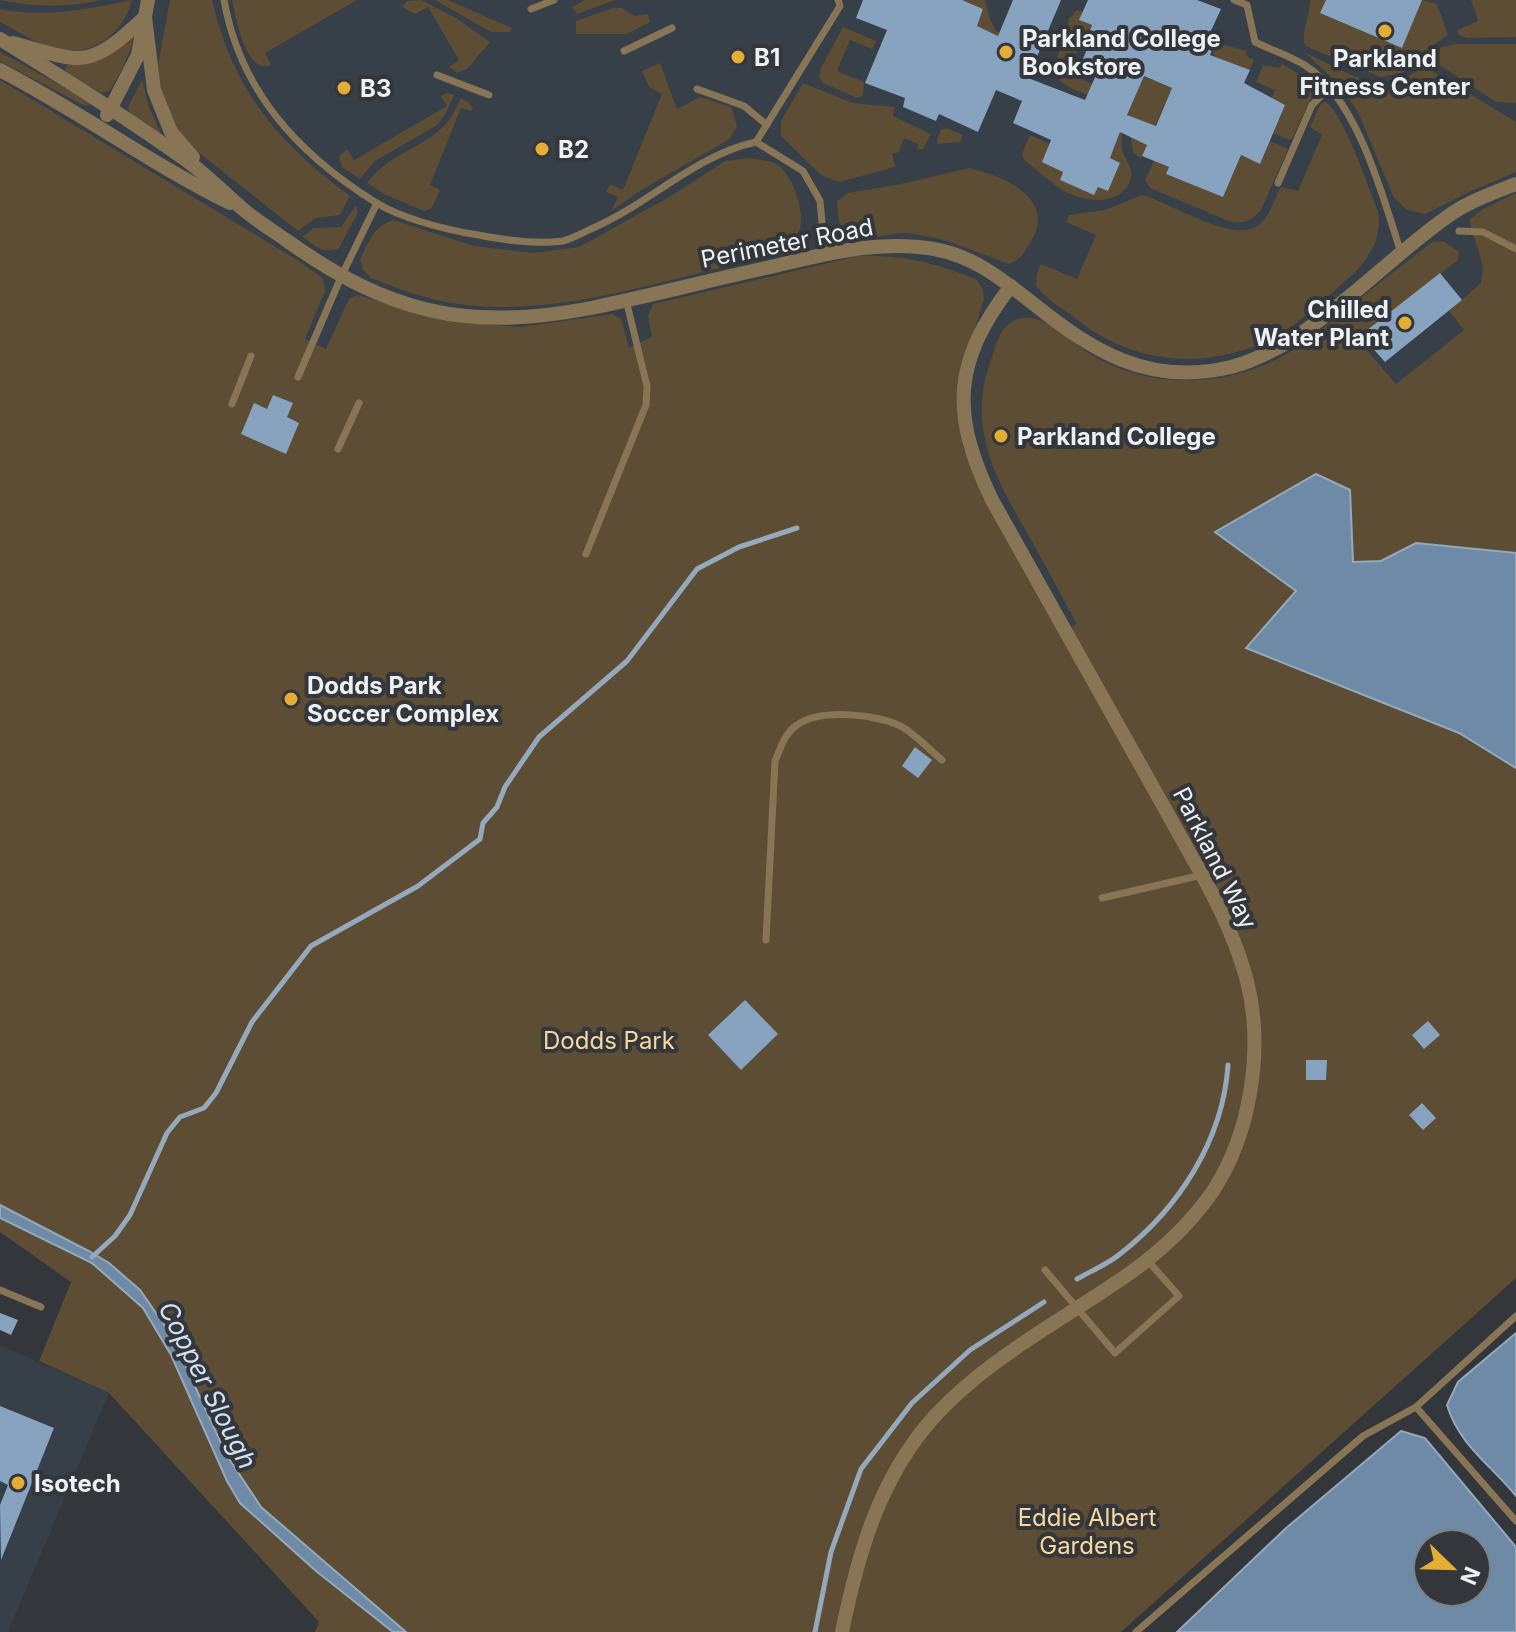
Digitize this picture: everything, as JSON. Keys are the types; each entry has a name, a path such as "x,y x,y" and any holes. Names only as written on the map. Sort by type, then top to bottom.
{"street":[{"path":"100,126 138,55 148,0"},
{"path":"1,40 77,59 94,55 113,45 145,17"},
{"path":"145,17 154,90 171,132 214,181"},
{"name":"Perimeter Road","path":"1,40 110,109 214,181 245,211"},
{"name":"Perimeter Road","path":"0,70 100,126 182,179 245,211 341,277 405,304 445,314 475,317 539,316 626,300 825,254 886,245 937,250 981,264 1063,328 1116,359 1158,370 1210,371 1245,362 1278,348 1449,215 1516,184"},
{"name":"Parkland Way","path":"842,1632 864,1540 877,1506 917,1437 962,1390 989,1368 1146,1260 1190,1218 1214,1188 1238,1136 1252,1071 1252,1010 1247,983 1229,931 1202,875 992,500 968,445 964,393 973,348 1011,286"}],"lane":[{"path":"224,0 230,32 252,81 281,126 317,159 377,203 454,231 508,241 563,241 614,219 703,163 756,142 840,6 838,0"},
{"path":"531,9 554,0"},
{"path":"1234,0 1247,5 1255,42 1307,66 1329,88 1348,114 1383,193 1401,253"},
{"path":"624,51 672,28"},
{"path":"437,75 489,95"},
{"path":"1278,183 1312,105 1329,88"},
{"path":"697,89 744,106 767,125"},
{"path":"756,142 803,171 820,201 825,254"},
{"path":"298,377 377,203"},
{"path":"1459,231 1483,232 1516,249"},
{"path":"586,554 646,405 647,386 626,300"},
{"path":"232,404 251,356"},
{"path":"338,449 359,403"},
{"path":"766,940 775,761 784,738 797,725 812,717 879,717 904,728 942,760"},
{"path":"1102,898 1202,875"},
{"path":"1045,1270 1115,1353 1179,1296 1146,1260"},
{"path":"0,1290 41,1307"},
{"path":"1136,1632 1363,1436 1416,1407 1516,1316"},
{"path":"1416,1407 1516,1521"}],"shaded area":[{"name":"Parkland College","path":"0,0 1516,0 1516,834 1100,603 1060,638 0,232"},
{"path":"0,1345 109,1393 8,1632 0,1632"}],"green space":[{"path":"0,0 101,0 50,6"},
{"path":"132,0 121,24 112,34 91,48 78,51 51,48 0,22 0,9 50,12"},
{"path":"170,0 212,0 232,61 262,112 301,155 350,196 340,215 316,218 298,231 193,148 173,126 161,95 158,65"},
{"path":"232,0 357,0 265,53 271,65 262,66 255,62 244,43"},
{"path":"421,0 456,18 490,42 468,68 457,73 449,67 459,60 428,7 415,14 402,7 407,1"},
{"path":"435,0 448,0 512,28 510,32 491,32"},
{"path":"585,0 615,0 577,14 572,7"},
{"path":"962,0 985,0 996,31 1030,51 977,26 983,9"},
{"path":"1310,0 1326,0 1320,13 1402,48 1422,0 1437,4 1448,35 1402,73 1381,77 1305,46"},
{"path":"1471,0 1516,0 1516,37 1467,38 1459,35 1457,30 1478,21"},
{"path":"613,8 622,8 634,16 648,14 650,22 626,34 576,34 576,21"},
{"path":"1077,10 1083,12 1080,20 1092,25 1089,32 1093,35 1087,47 1065,37 1069,19"},
{"path":"843,27 876,41 872,49 850,40 837,71 864,82 863,95 857,98 823,83 819,77"},
{"path":"131,34 134,37 127,59 109,91 101,93 64,73 67,65 102,56"},
{"path":"1201,39 1247,51 1246,56 1254,60 1250,70 1215,57 1212,50 1199,44"},
{"path":"1455,44 1516,44 1516,103 1496,102 1432,60 1432,55 1442,47"},
{"path":"1062,45 1077,52 1069,74 1092,84 1087,95 1068,87 1058,78 1056,65"},
{"path":"0,52 92,103 87,106 81,104 0,61"},
{"path":"1304,52 1380,84 1395,83 1420,70 1431,70 1516,122 1516,172 1425,214 1407,210 1394,198 1359,114 1340,85"},
{"path":"660,63 677,109 700,97 731,107 737,126 730,139 611,211 618,197 606,192 610,184 623,190 662,94 649,87 642,71"},
{"path":"1282,64 1315,89 1289,140 1273,133 1285,105 1272,98 1275,90 1256,82 1263,65 1280,68"},
{"path":"1143,76 1172,88 1155,126 1140,120 1147,145 1141,158 1133,153 1128,113"},
{"name":"Dodds Park","path":"0,80 323,278 325,291 305,339 326,349 350,298 358,295 431,318 520,327 613,314 621,319 629,348 652,337 648,316 653,304 858,256 919,261 977,280 983,289 984,300 960,376 957,410 963,447 981,493 1061,637 1076,623 1006,495 988,452 983,429 984,382 998,340 1007,325 1018,319 1038,320 1092,355 1132,372 1175,380 1219,378 1261,366 1288,353 1432,242 1443,241 1459,252 1458,260 1357,339 1396,384 1464,330 1449,311 1481,283 1483,266 1469,220 1483,209 1516,193 1516,553 1416,543 1381,562 1352,562 1350,490 1296,591 1247,647 1459,733 1516,768 1516,1278 1121,1632 315,1632 319,1622 109,1393 39,1361 71,1282 0,1232"},
{"path":"142,80 149,107 162,136 130,115 128,107"},
{"path":"803,83 853,103 894,107 893,116 931,134 923,149 917,149 918,144 904,138 899,152 892,154 895,167 839,182 822,176 781,136 781,121"},
{"path":"447,93 454,95 436,126 375,161 360,179 342,167 339,157 347,149 354,160 447,106 441,96"},
{"path":"461,98 473,107 471,111 461,108 430,185 440,190 432,208 424,211 367,183 395,158 444,126"},
{"path":"1325,102 1340,120 1362,169 1378,211 1377,236 1368,257 1352,275 1287,330 1255,346 1229,354 1177,359 1151,355 1126,348 1102,336 1056,305 1036,286 1041,264 1077,279 1096,235 1066,222 1069,215 1105,210 1142,195 1222,227 1238,230 1252,228 1263,221 1281,187 1298,191 1322,135 1310,127 1320,105"},
{"path":"1083,118 1122,127 1122,149 1131,169 1131,177 1118,195 1091,200 1072,195 1024,160 1022,154 1030,135 1050,144 1063,172 1060,180 1094,194 1098,187 1108,191 1120,163 1103,156 1113,151 1120,133"},
{"path":"946,128 963,135 960,142 938,144 941,130"},
{"path":"1270,141 1288,149 1261,210 1244,222 1231,222 1150,188 1145,180 1154,161 1169,167 1167,174 1223,197 1239,160 1236,153 1260,164"},
{"path":"751,158 773,163 783,169 798,199 801,222 795,239 790,243 749,261 596,297 517,307 479,306 432,299 371,278 363,270 360,259 369,241 381,226 393,220 474,246 533,253 579,247 671,196 725,161"},
{"path":"969,168 998,177 1024,192 1037,214 1037,227 1030,243 1019,258 1009,264 933,237 899,233 855,237 840,225 837,201 848,193"},
{"path":"356,205 358,213 339,248 324,250 303,237 313,228 341,227"}],"water":[{"path":"1316,474 1350,490 1353,562 1381,561 1416,543 1516,553 1516,768 1459,733 1246,648 1296,591 1215,532"},
{"path":"0,1205 109,1263 140,1290 172,1336 226,1454 261,1507 406,1632 393,1632 316,1571 240,1503 227,1481 171,1355 143,1308 92,1263 0,1218"},
{"path":"1516,1333 1516,1496 1459,1432 1447,1405 1458,1382"},
{"path":"1401,1431 1425,1438 1516,1547 1516,1632 1177,1632 1285,1529"}],"building":[{"path":"863,0 962,0 983,9 977,26 998,36 1013,0 1061,0 1028,78 1085,100 1096,75 1079,68 1093,35 1089,33 1092,25 1079,20 1088,0 1197,0 1221,9 1204,46 1212,50 1210,55 1250,70 1244,83 1285,105 1260,164 1241,155 1223,197 1166,174 1169,167 1142,156 1147,145 1120,132 1110,158 1120,163 1108,191 1098,187 1094,195 1060,180 1063,172 1042,162 1051,140 1013,123 1022,101 996,90 978,132 939,114 936,121 903,107 905,98 865,83 887,30 856,18","holes":["1144,76 1172,88 1156,126 1127,115"]},
{"name":"Parkland Fitness Center","path":"1326,0 1422,0 1402,48 1320,13"},
{"name":"Chilled Water Plant","path":"1440,273 1462,300 1385,362 1361,335"},
{"path":"273,395 293,403 287,417 299,423 286,454 241,434 254,403 267,409"},
{"path":"915,747 932,760 918,778 902,766"},
{"path":"745,1000 778,1034 741,1070 708,1035"},
{"path":"1428,1021 1440,1035 1424,1049 1412,1035"},
{"path":"1306,1060 1327,1060 1326,1080 1306,1080"},
{"path":"1422,1103 1436,1118 1423,1130 1409,1115"},
{"path":"0,1313 18,1320 11,1335 0,1330"},
{"name":"Isotech","path":"0,1406 54,1428 1,1560 0,1505 8,1485 0,1481"}],"waterway":[{"path":"92,1257 115,1236 130,1215 167,1133 180,1117 204,1108 216,1093 252,1022 311,946 418,886 480,839 483,823 497,807 505,787 539,737 627,661 697,569 739,547 797,528"},
{"path":"1077,1279 1120,1254 1161,1216 1179,1194 1207,1146 1217,1120 1228,1065"},
{"path":"815,1632 831,1552 861,1469 912,1403 970,1350 1044,1302"}],"place":[{"name":"Parkland Fitness Center","path":"1385,31"},
{"name":"Parkland College Bookstore","path":"1006,52"},
{"name":"B1","path":"738,57"},
{"name":"B3","path":"344,88"},
{"name":"B2","path":"542,149"},
{"name":"Chilled Water Plant","path":"1405,323"},
{"name":"Parkland College","path":"1001,436"},
{"name":"Dodds Park Soccer Complex","path":"291,699"},
{"name":"Isotech","path":"18,1483"}],"water label":[{"name":"Copper Slough","path":"208,1385"}],"park label":[{"name":"Eddie Albert Gardens","path":"1087,1531"}]}
